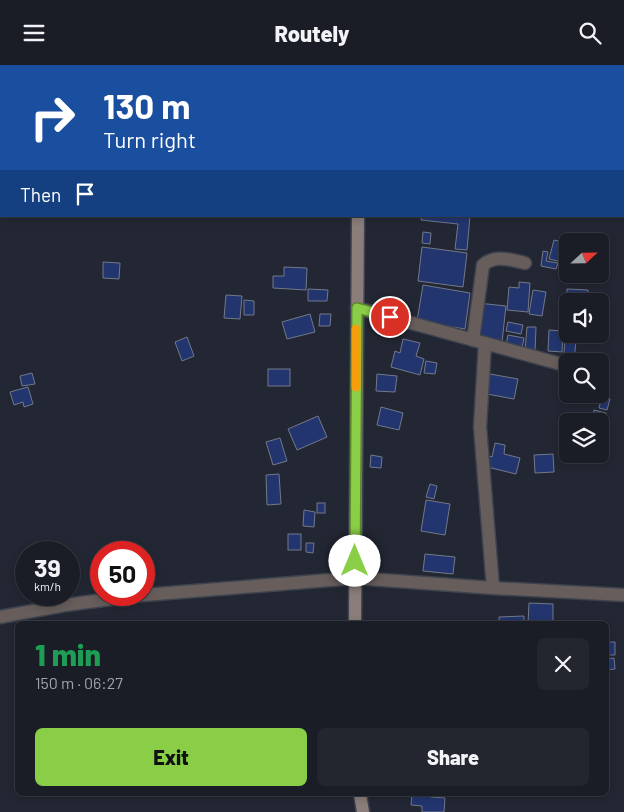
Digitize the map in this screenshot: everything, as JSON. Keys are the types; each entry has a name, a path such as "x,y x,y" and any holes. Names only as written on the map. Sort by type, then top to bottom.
{"main road":[{"path":"354,621 358,217"},
{"path":"360,796 363,812"}],"street":[{"path":"493,588 480,427 479,341 483,265 488,260 495,258 525,263"},
{"path":"357,308 559,363"},
{"path":"155,594 355,578 624,595"},
{"path":"0,617 90,602"}],"building":[{"path":"422,217 470,217 467,250 455,249 458,224 421,220"},
{"path":"423,232 431,233 430,244 422,243"},
{"path":"554,240 559,241 559,261 549,259"},
{"path":"422,247 467,253 463,287 418,281"},
{"path":"543,251 548,252 546,261 558,263 556,269 541,266"},
{"path":"103,262 120,263 119,279 103,278"},
{"path":"284,267 307,268 306,290 273,288 273,276 284,276"},
{"path":"519,282 530,283 528,312 507,310 509,287 519,288"},
{"path":"423,285 470,293 465,329 417,321"},
{"path":"308,289 328,290 327,301 308,301"},
{"path":"567,289 588,290 588,293 567,293"},
{"path":"533,290 546,292 542,316 529,314"},
{"path":"226,295 242,296 240,319 224,318"},
{"path":"244,300 254,301 254,315 244,315"},
{"path":"478,303 506,306 502,342 475,339"},
{"path":"310,314 315,332 287,339 282,322"},
{"path":"320,314 331,314 330,326 319,326"},
{"path":"508,322 523,325 521,334 506,331"},
{"path":"527,327 536,327 535,352 525,351"},
{"path":"549,330 559,331 559,343 562,343 562,352 548,351"},
{"path":"508,335 524,338 522,348 506,345"},
{"path":"187,337 194,356 182,361 175,342"},
{"path":"403,339 420,343 416,356 424,359 420,375 391,367 395,351 400,353"},
{"path":"565,343 576,343 575,353 564,353"},
{"path":"426,361 437,363 435,374 424,373"},
{"path":"268,369 290,369 290,386 268,386"},
{"path":"32,373 35,384 22,386 20,376"},
{"path":"377,374 397,376 395,392 376,391"},
{"path":"490,374 518,379 514,399 487,394"},
{"path":"28,387 33,404 24,407 23,402 14,405 10,392"},
{"path":"600,403 609,403 607,410 599,408"},
{"path":"381,407 403,413 399,430 377,425"},
{"path":"594,410 606,413 593,413"},
{"path":"318,416 327,437 297,450 288,429"},
{"path":"280,438 287,461 273,465 266,442"},
{"path":"495,443 505,445 504,454 520,458 516,474 483,466 486,455 492,457"},
{"path":"553,454 554,472 535,473 534,455"},
{"path":"371,455 382,457 381,468 370,467"},
{"path":"279,474 281,504 267,505 266,475"},
{"path":"430,484 437,486 434,499 426,497"},
{"path":"426,500 450,504 445,535 421,531"},
{"path":"317,503 325,503 325,513 317,513"},
{"path":"304,510 315,512 314,527 303,526"},
{"path":"288,534 301,534 301,550 288,550"},
{"path":"306,543 314,543 313,553 306,552"},
{"path":"425,554 455,557 453,574 423,571"},
{"path":"529,603 553,604 553,621 528,621"},
{"path":"524,616 524,621 499,621 499,617"},
{"path":"609,642 615,642 615,655 609,655"},
{"path":"614,658 615,669 609,670 609,659"},
{"path":"412,796 445,798 444,812 422,812 422,806 411,805"}],"slow traffic":[{"path":"356,329 356,387"}],"route":[{"path":"355,561 357,308 390,317"}]}
